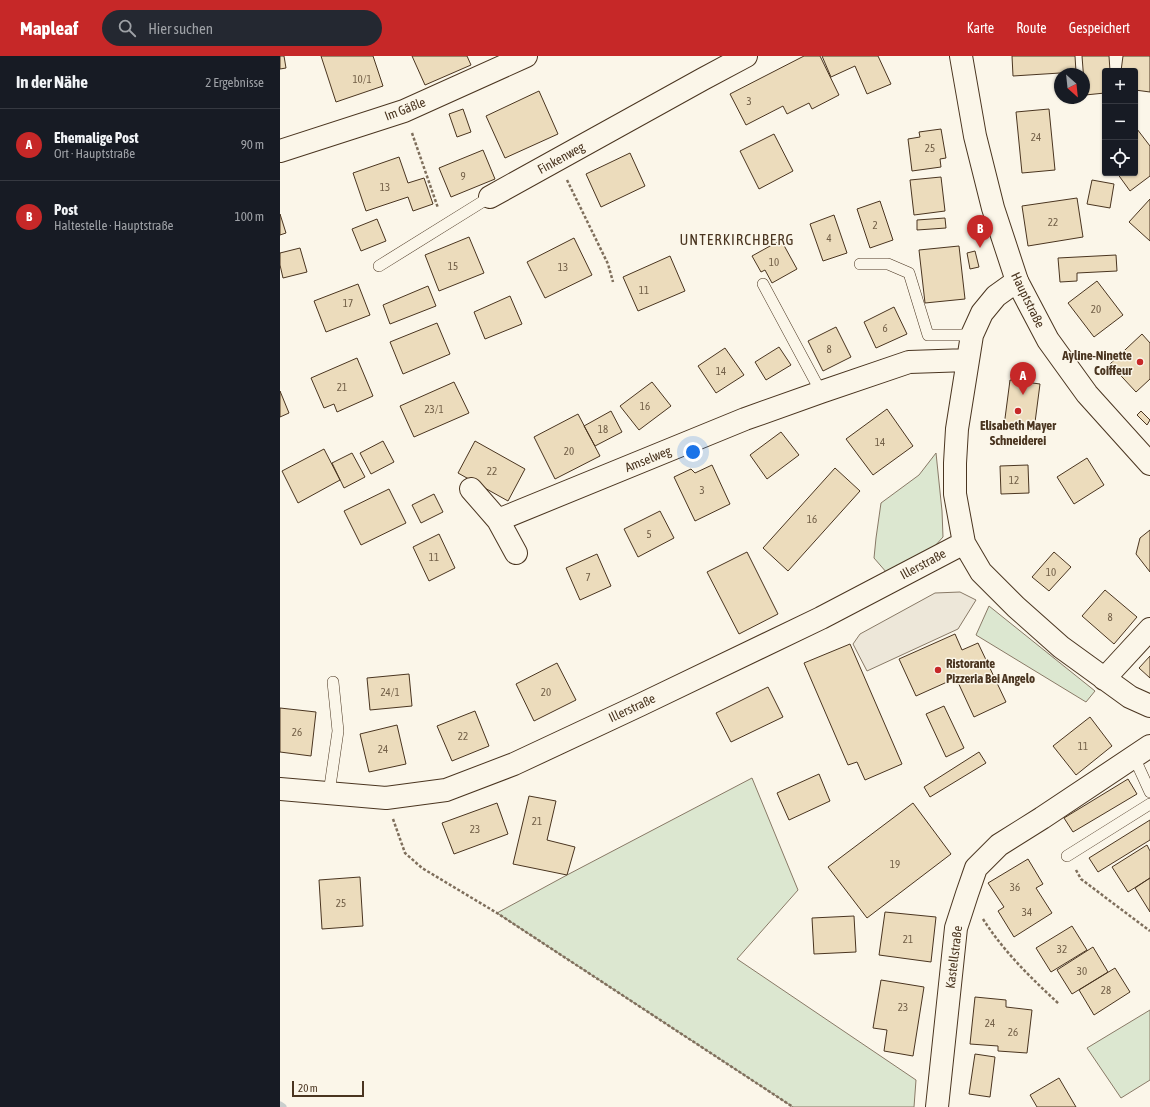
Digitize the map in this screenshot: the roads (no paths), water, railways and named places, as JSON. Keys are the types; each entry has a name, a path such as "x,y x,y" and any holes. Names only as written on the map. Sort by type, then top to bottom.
{"street":[{"name":"Im Gäßle","path":"280,151 404,111 526,56"},
{"name":"Finkenweg","path":"490,197 703,78 746,56"},
{"name":"Hauptstraße","path":"961,56 975,136 993,208 1017,281 1048,340 1087,394 1150,464"},
{"path":"1017,281 996,296 982,313 972,335 957,429 955,463 955,494 964,542 981,572 1016,607 1061,647 1130,697 1150,706"},
{"name":"Amselweg","path":"498,520 745,420 909,362 968,360"},
{"path":"471,489 498,520 516,553"},
{"name":"Illerstraße","path":"280,789 386,798 446,790 514,764 821,618 964,542"},
{"path":"1104,679 1150,629"},
{"name":"Kastellstraße","path":"937,1107 956,928 976,868 999,845 1142,752"}],"lane":[{"name":"Finkenweg","path":"379,266 490,197"},
{"path":"860,264 888,264 909,273 928,335 972,335"},
{"path":"763,284 821,392"},
{"path":"329,793 338,731 333,682"},
{"path":"1142,752 1150,792"},
{"path":"1067,856 1150,804"}],"place":[{"name":"Post","path":"980,248"},
{"name":"Ayline-Ninette Coiffeur","path":"1140,362"},
{"name":"Ehemalige Post","path":"1023,395"},
{"name":"Elisabeth Mayer Schneiderei","path":"1018,411"},
{"name":"Ristorante Pizzeria Bei Angelo","path":"938,670"}],"district":[{"name":"UNTERKIRCHBERG","path":"737,239"}]}
